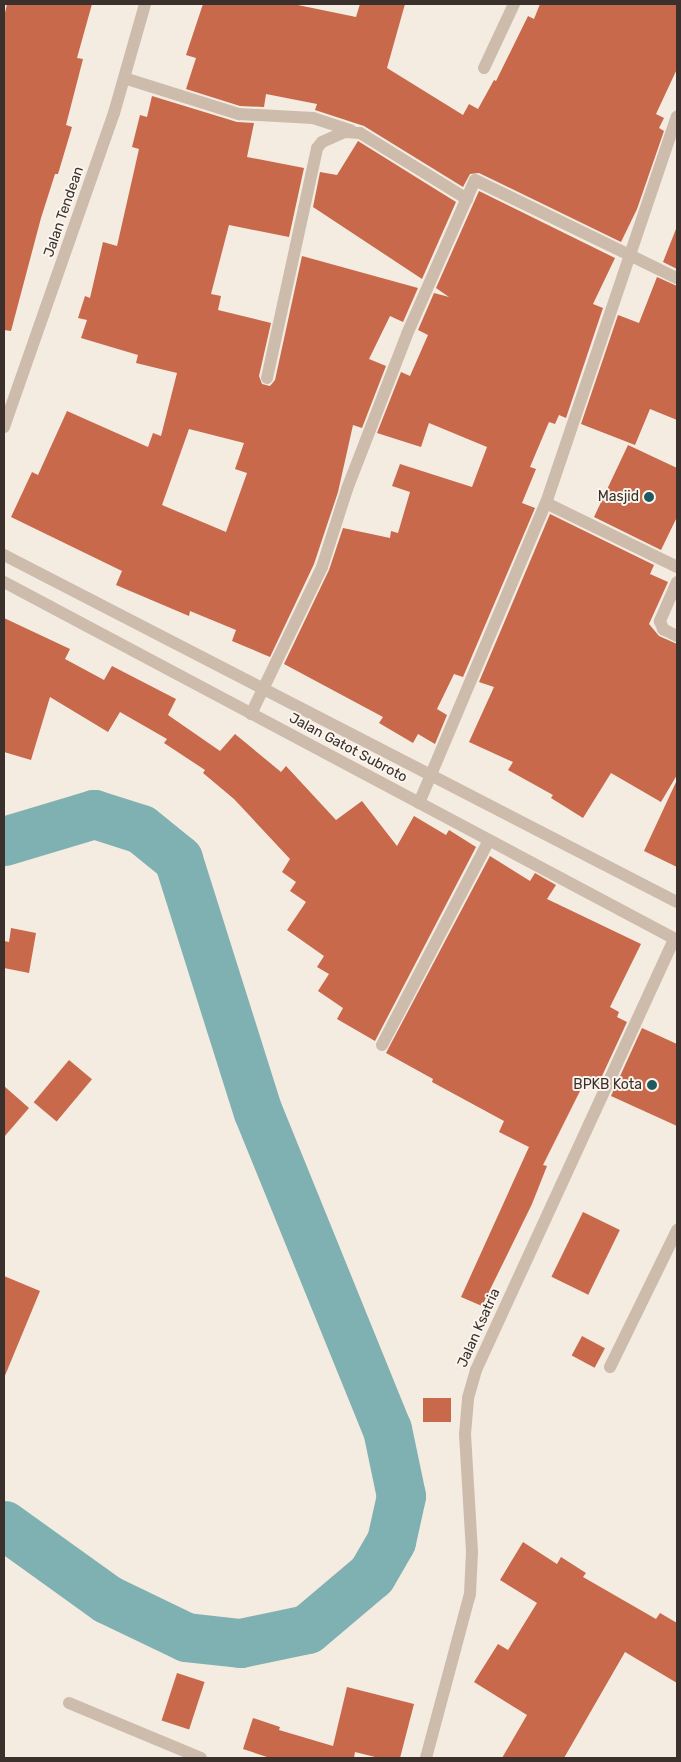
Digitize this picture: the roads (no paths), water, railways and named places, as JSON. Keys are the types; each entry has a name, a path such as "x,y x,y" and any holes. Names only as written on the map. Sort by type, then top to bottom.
{"street":[{"name":"Jalan Tendean","path":"4,427 124,78 145,4"},
{"path":"484,68 514,4"},
{"path":"124,78 239,114 313,118 360,133 466,199"},
{"path":"419,803 433,777 546,502 632,257 677,117"},
{"path":"267,378 318,148 330,136 360,133"},
{"path":"251,714 322,567 347,489 407,334 475,180 677,278"},
{"path":"546,502 677,567"},
{"name":"Jalan Gatot Subroto","path":"4,555 265,687 433,777 677,902"},
{"name":"Jalan Gatot Subroto","path":"4,582 676,940"},
{"path":"677,582 660,620 664,629 677,636"},
{"path":"382,1045 489,840"},
{"name":"Jalan Ksatria","path":"426,1758 470,1594 472,1552 465,1434 468,1398 476,1370 676,940"},
{"path":"610,1367 677,1230"},
{"path":"69,1703 201,1758"}],"waterway":[{"path":"4,841 94,814 141,829 178,859 258,1112 387,1429 401,1496 391,1541 371,1575 307,1629 240,1643 186,1637 107,1599 4,1525"}],"place":[{"name":"Masjid","path":"649,497"},
{"name":"BPKB Kota","path":"652,1085"}]}
